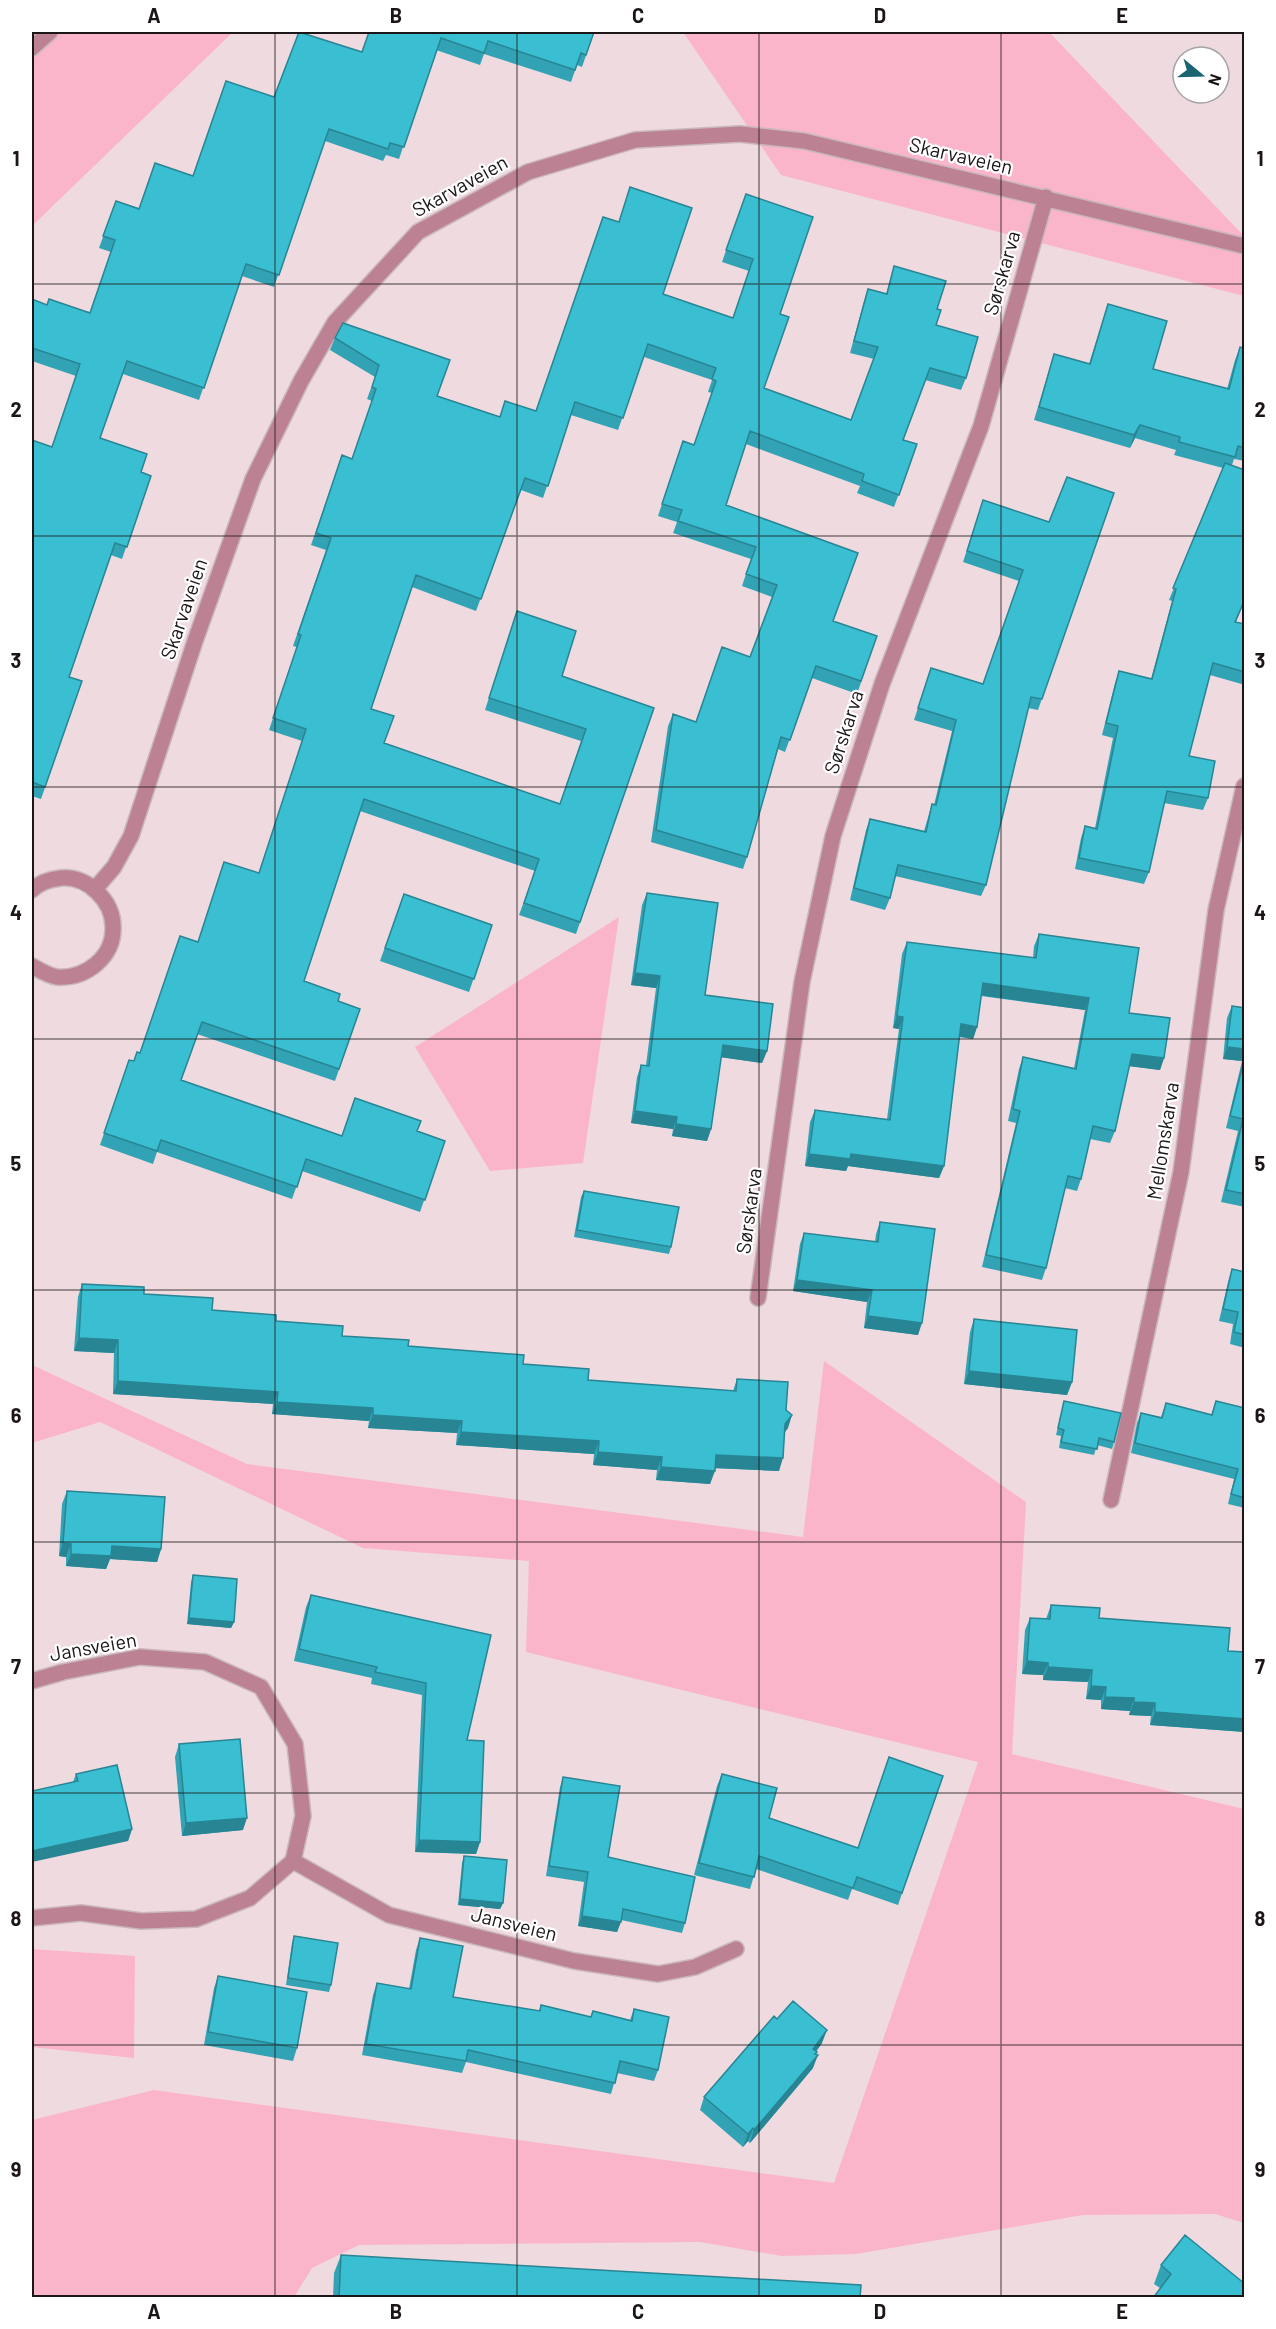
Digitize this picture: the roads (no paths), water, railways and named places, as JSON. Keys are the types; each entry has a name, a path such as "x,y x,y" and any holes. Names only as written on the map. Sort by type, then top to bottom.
{"street":[{"path":"32,48 51,32"},
{"name":"Skarvaveien","path":"95,889 114,867 131,836 195,641 253,479 301,381 335,322 418,232 528,172 635,140 728,135 804,141 1245,246"},
{"name":"Sørskarva","path":"758,1298 801,982 833,836 882,684 981,426 1046,197"},
{"name":"Mellomskarva","path":"1111,1500 1181,1172 1216,910 1245,786"},
{"path":"32,890 50,879 67,878 82,881 95,889 108,906 113,927 109,949 96,966 77,976 55,977 32,966"},
{"name":"Jansveien","path":"32,1681 63,1672 140,1657 205,1662 261,1687 295,1744 303,1816 293,1861 389,1915 574,1961 658,1974 695,1967 736,1949"},
{"path":"32,1918 81,1913 141,1921 196,1919 250,1899 293,1861"}]}
